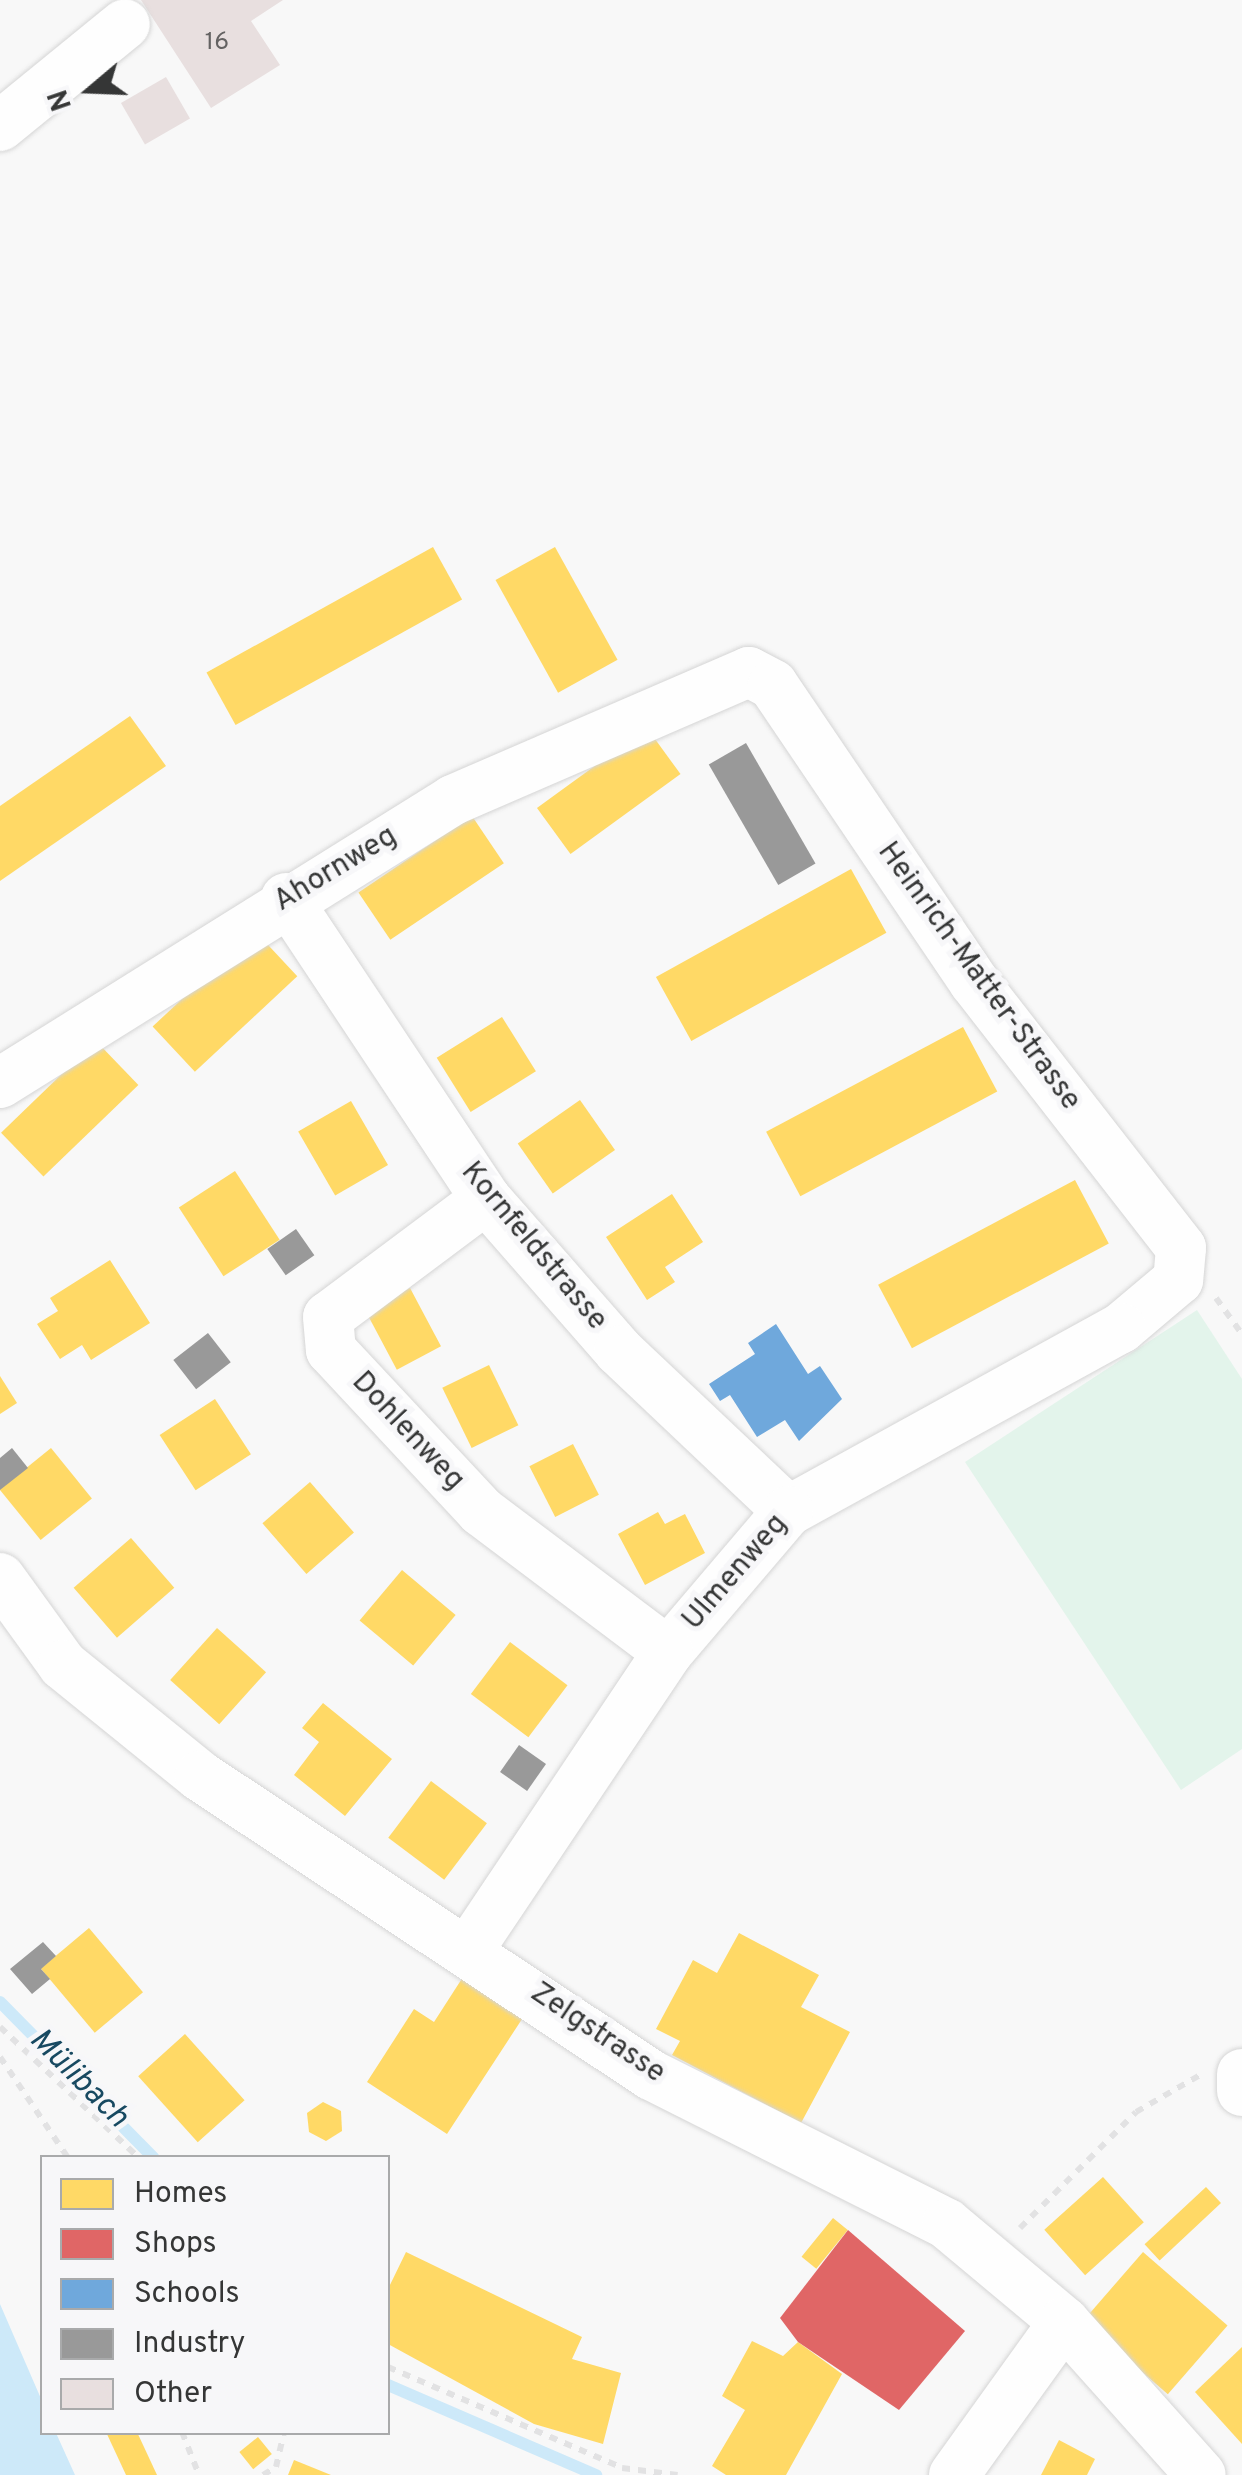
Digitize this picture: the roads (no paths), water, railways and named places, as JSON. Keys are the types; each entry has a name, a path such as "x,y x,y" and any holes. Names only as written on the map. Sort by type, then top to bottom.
{"street":[{"path":"0,126 124,24"},
{"name":"Heinrich-Matter-Strasse","path":"690,690 749,672 773,685 974,982 1181,1248 1178,1280 1120,1328"},
{"name":"Ahornweg","path":"0,1083 286,898 453,800 690,690"},
{"name":"Kornfeldstrasse","path":"286,898 486,1199 619,1351 788,1510"},
{"name":"Dohlenweg","path":"486,1199 328,1318 331,1350 481,1512 668,1652"},
{"name":"Ulmenweg","path":"470,1948 668,1652 788,1510 1120,1328"},
{"name":"Zelgstrasse","path":"0,1578 63,1665 200,1776 470,1948 652,2075 947,2224 1064,2322 1201,2475"},
{"path":"954,2475 1064,2322"}],"water":[{"path":"0,2304 40,2396 40,2435 57,2435 75,2475 0,2475"}],"waterway":[{"name":"Mülibach","path":"0,2002 151,2155"},
{"name":"Mülibach","path":"390,2386 596,2475"}]}
